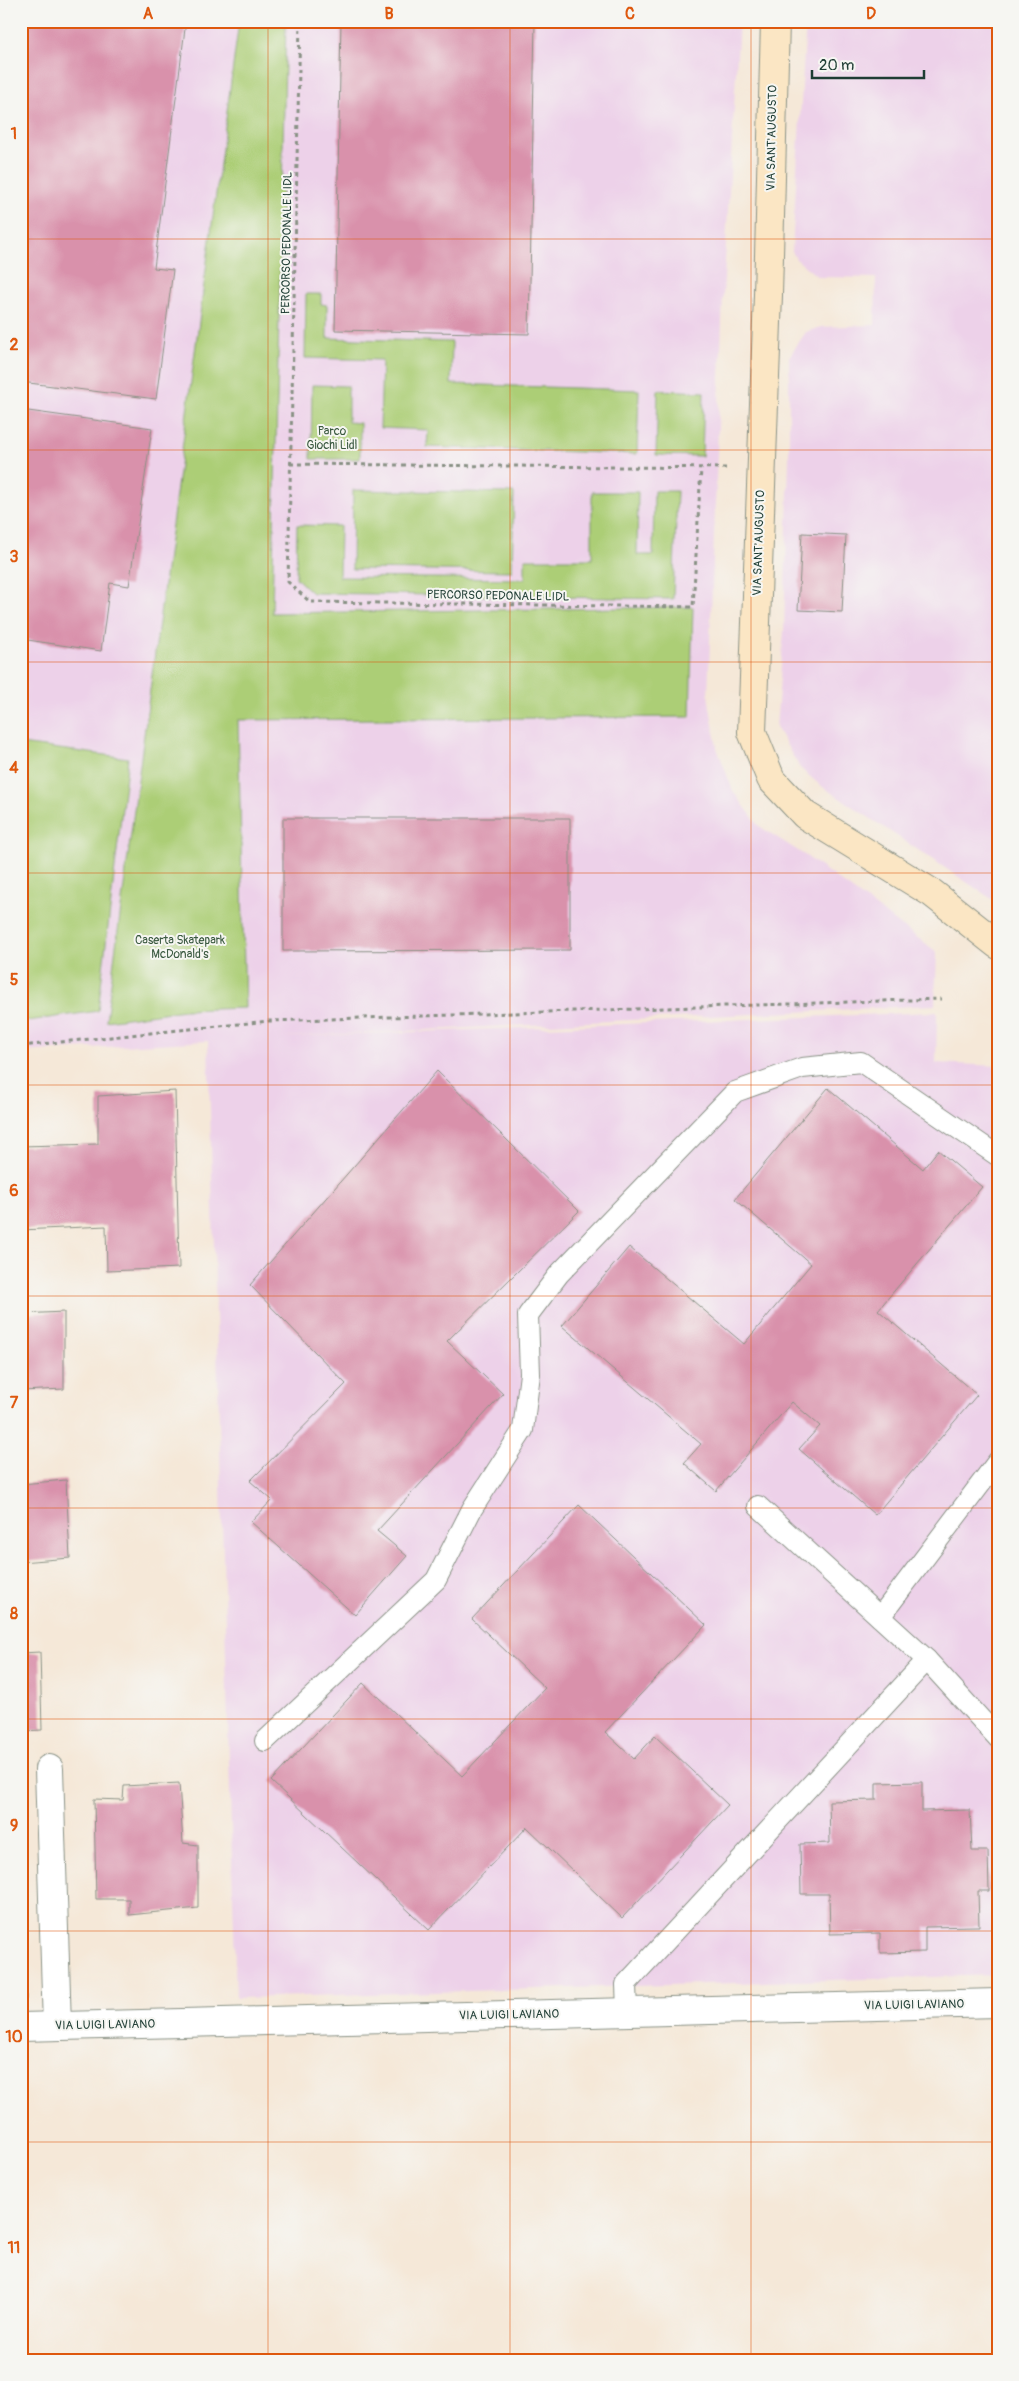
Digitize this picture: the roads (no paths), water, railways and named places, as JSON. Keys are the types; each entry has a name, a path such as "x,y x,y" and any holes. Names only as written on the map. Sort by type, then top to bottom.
{"main road":[{"name":"VIA SANT'AUGUSTO","path":"775,21 752,732 771,779 804,815 932,893 998,945"}],"street":[{"path":"49,1769 57,2026"},
{"name":"VIA LUIGI LAVIANO","path":"21,2027 998,2003"}],"lane":[{"path":"264,1741 436,1580 472,1509 523,1430 530,1374 528,1315 559,1274 735,1092 802,1068 861,1062 998,1156"},
{"path":"880,1617 998,1461"},
{"path":"758,1506 926,1660 998,1738"},
{"path":"628,2012 626,1984 926,1660"}],"park label":[{"name":"Parco Giochi Lidl","path":"332,438"},
{"name":"Caserta Skatepark McDonald's","path":"180,947"}]}
